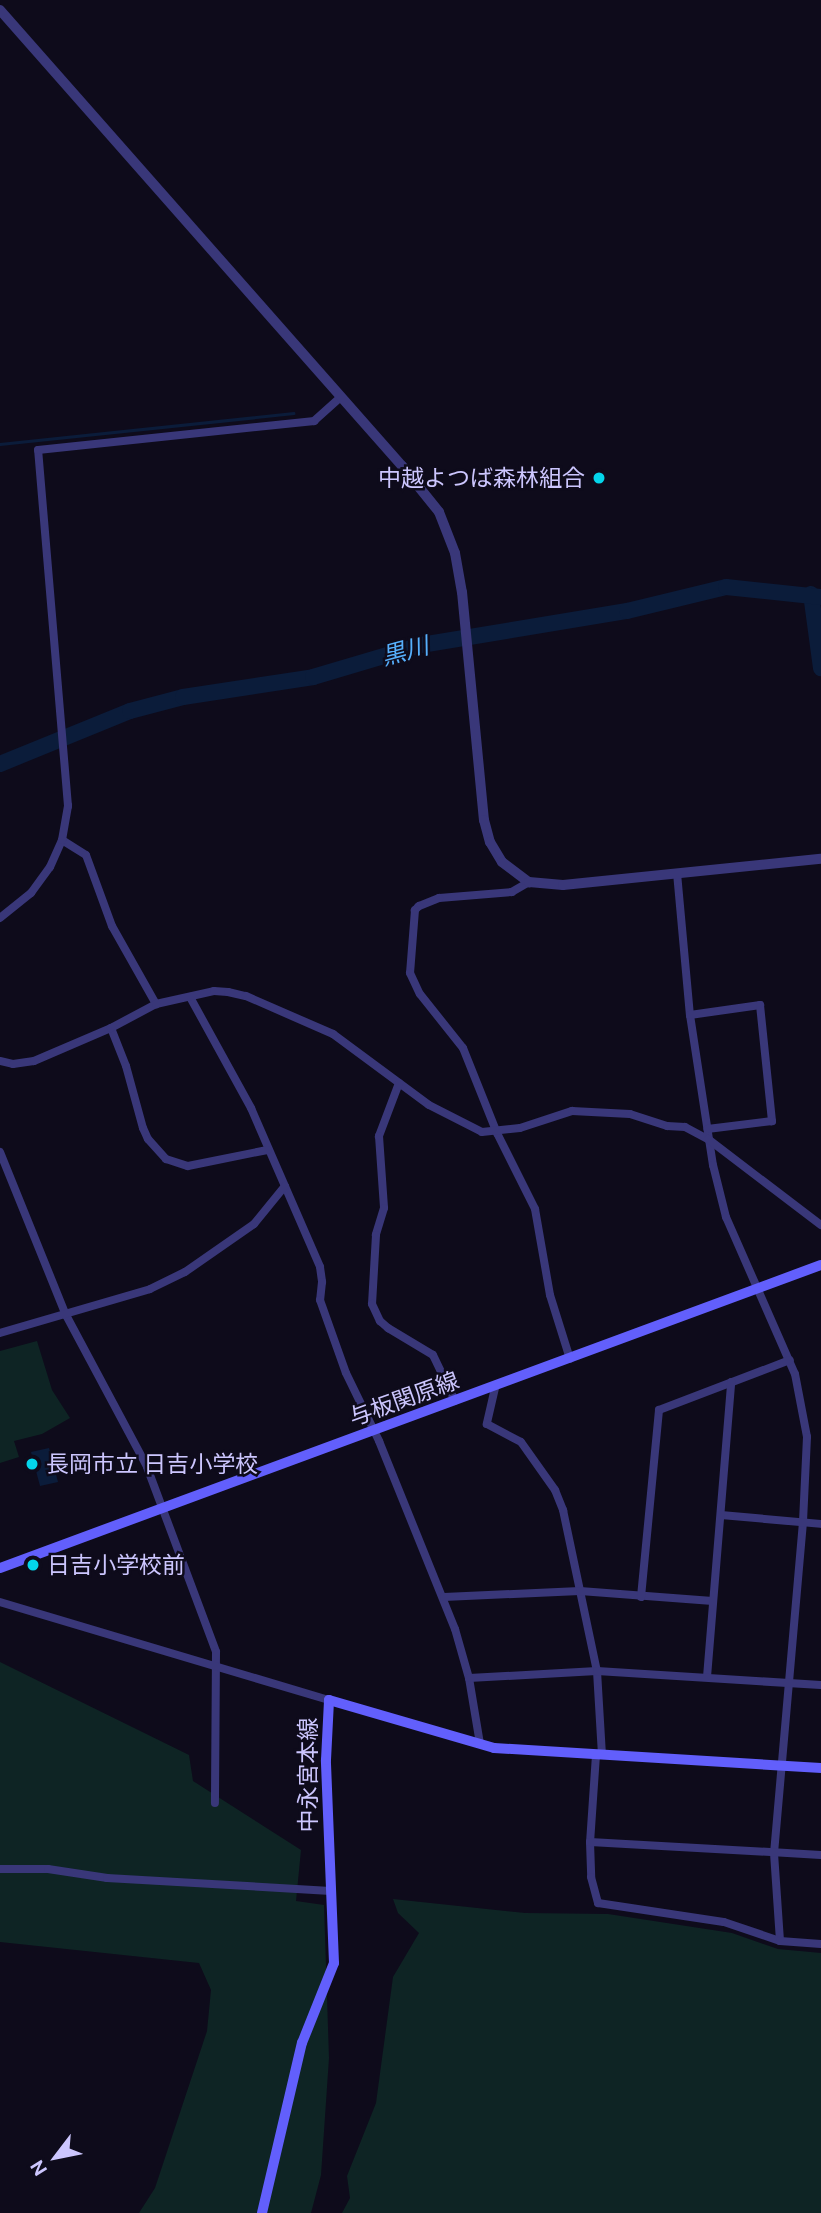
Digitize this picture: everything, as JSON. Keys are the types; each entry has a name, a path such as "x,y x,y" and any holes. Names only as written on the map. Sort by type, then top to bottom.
{"main road":[{"name":"与板関原線","path":"0,1569 495,1388 821,1265"},
{"name":"中永宮本線","path":"262,2213 302,2043 332,1970 326,1760 329,1700 480,1744 515,1751 821,1768"}],"street":[{"path":"0,10 439,512 455,553 487,832 502,862 529,882 563,885 821,859"},
{"path":"0,918 18,905 43,878 62,840 68,806 38,450 314,421 341,397"},
{"path":"62,840 86,855 112,926 156,1004"},
{"path":"677,873 690,1015 708,1139 726,1217 790,1360 800,1394 807,1437 803,1522 774,1853 780,1941"},
{"path":"529,882 513,892 425,901 415,910 410,973 413,984 463,1048 497,1133 536,1209 550,1295 570,1359"},
{"path":"0,1061 34,1061 111,1028 156,1004 214,992 246,996 333,1034 399,1083 463,1124 497,1133 572,1111 630,1114 667,1126 685,1127 708,1139 821,1226"},
{"path":"190,997 251,1108 267,1150 320,1266 320,1300 346,1373 375,1432 426,1562 444,1597 469,1678 480,1744"},
{"path":"690,1015 760,1005 772,1121 707,1129"},
{"path":"111,1028 126,1066 143,1128 148,1139 166,1159 188,1166 267,1150"},
{"path":"399,1083 379,1136 384,1208 376,1235 373,1304 380,1321 388,1328 433,1355 455,1401"},
{"path":"0,1152 66,1315 147,1467 216,1652 215,1803"},
{"path":"0,1333 150,1289 201,1264 254,1224 285,1186"},
{"path":"641,1597 659,1410 790,1360"},
{"path":"707,1678 731,1382"},
{"path":"495,1388 487,1424 521,1442 555,1490 563,1510 597,1671 599,1755 590,1842 591,1877 598,1903 724,1922 780,1941 821,1944"},
{"path":"722,1515 821,1524"},
{"path":"444,1597 580,1591 713,1601"},
{"path":"0,1602 329,1700"},
{"path":"469,1678 597,1671 821,1685"},
{"path":"590,1842 821,1856"},
{"path":"0,1869 48,1869 107,1878 331,1891"}],"green space":[{"path":"37,1341 52,1390 70,1418 42,1434 14,1441 19,1457 0,1463 0,1351"},
{"path":"0,1662 189,1755 193,1781 301,1850 296,1901 324,1905 329,2058 321,2175 311,2213 139,2213 155,2188 207,2031 211,1990 199,1963 0,1942"},
{"path":"393,1899 525,1913 608,1914 732,1933 778,1949 821,1953 821,2213 342,2213 350,2198 347,2176 376,2103 393,1977 419,1933 398,1913"}],"water":[{"path":"49,1448 58,1482 40,1486 31,1452"}],"waterway":[{"path":"0,444 293,413"},
{"name":"黒川","path":"0,764 130,711 183,697 313,677 421,645 627,611 726,587 821,597"},
{"path":"811,594 821,668"}],"place":[{"name":"中越よつば森林組合","path":"599,478"},
{"name":"長岡市立 日吉小学校","path":"32,1464"},
{"name":"日吉小学校前","path":"33,1565"}]}
